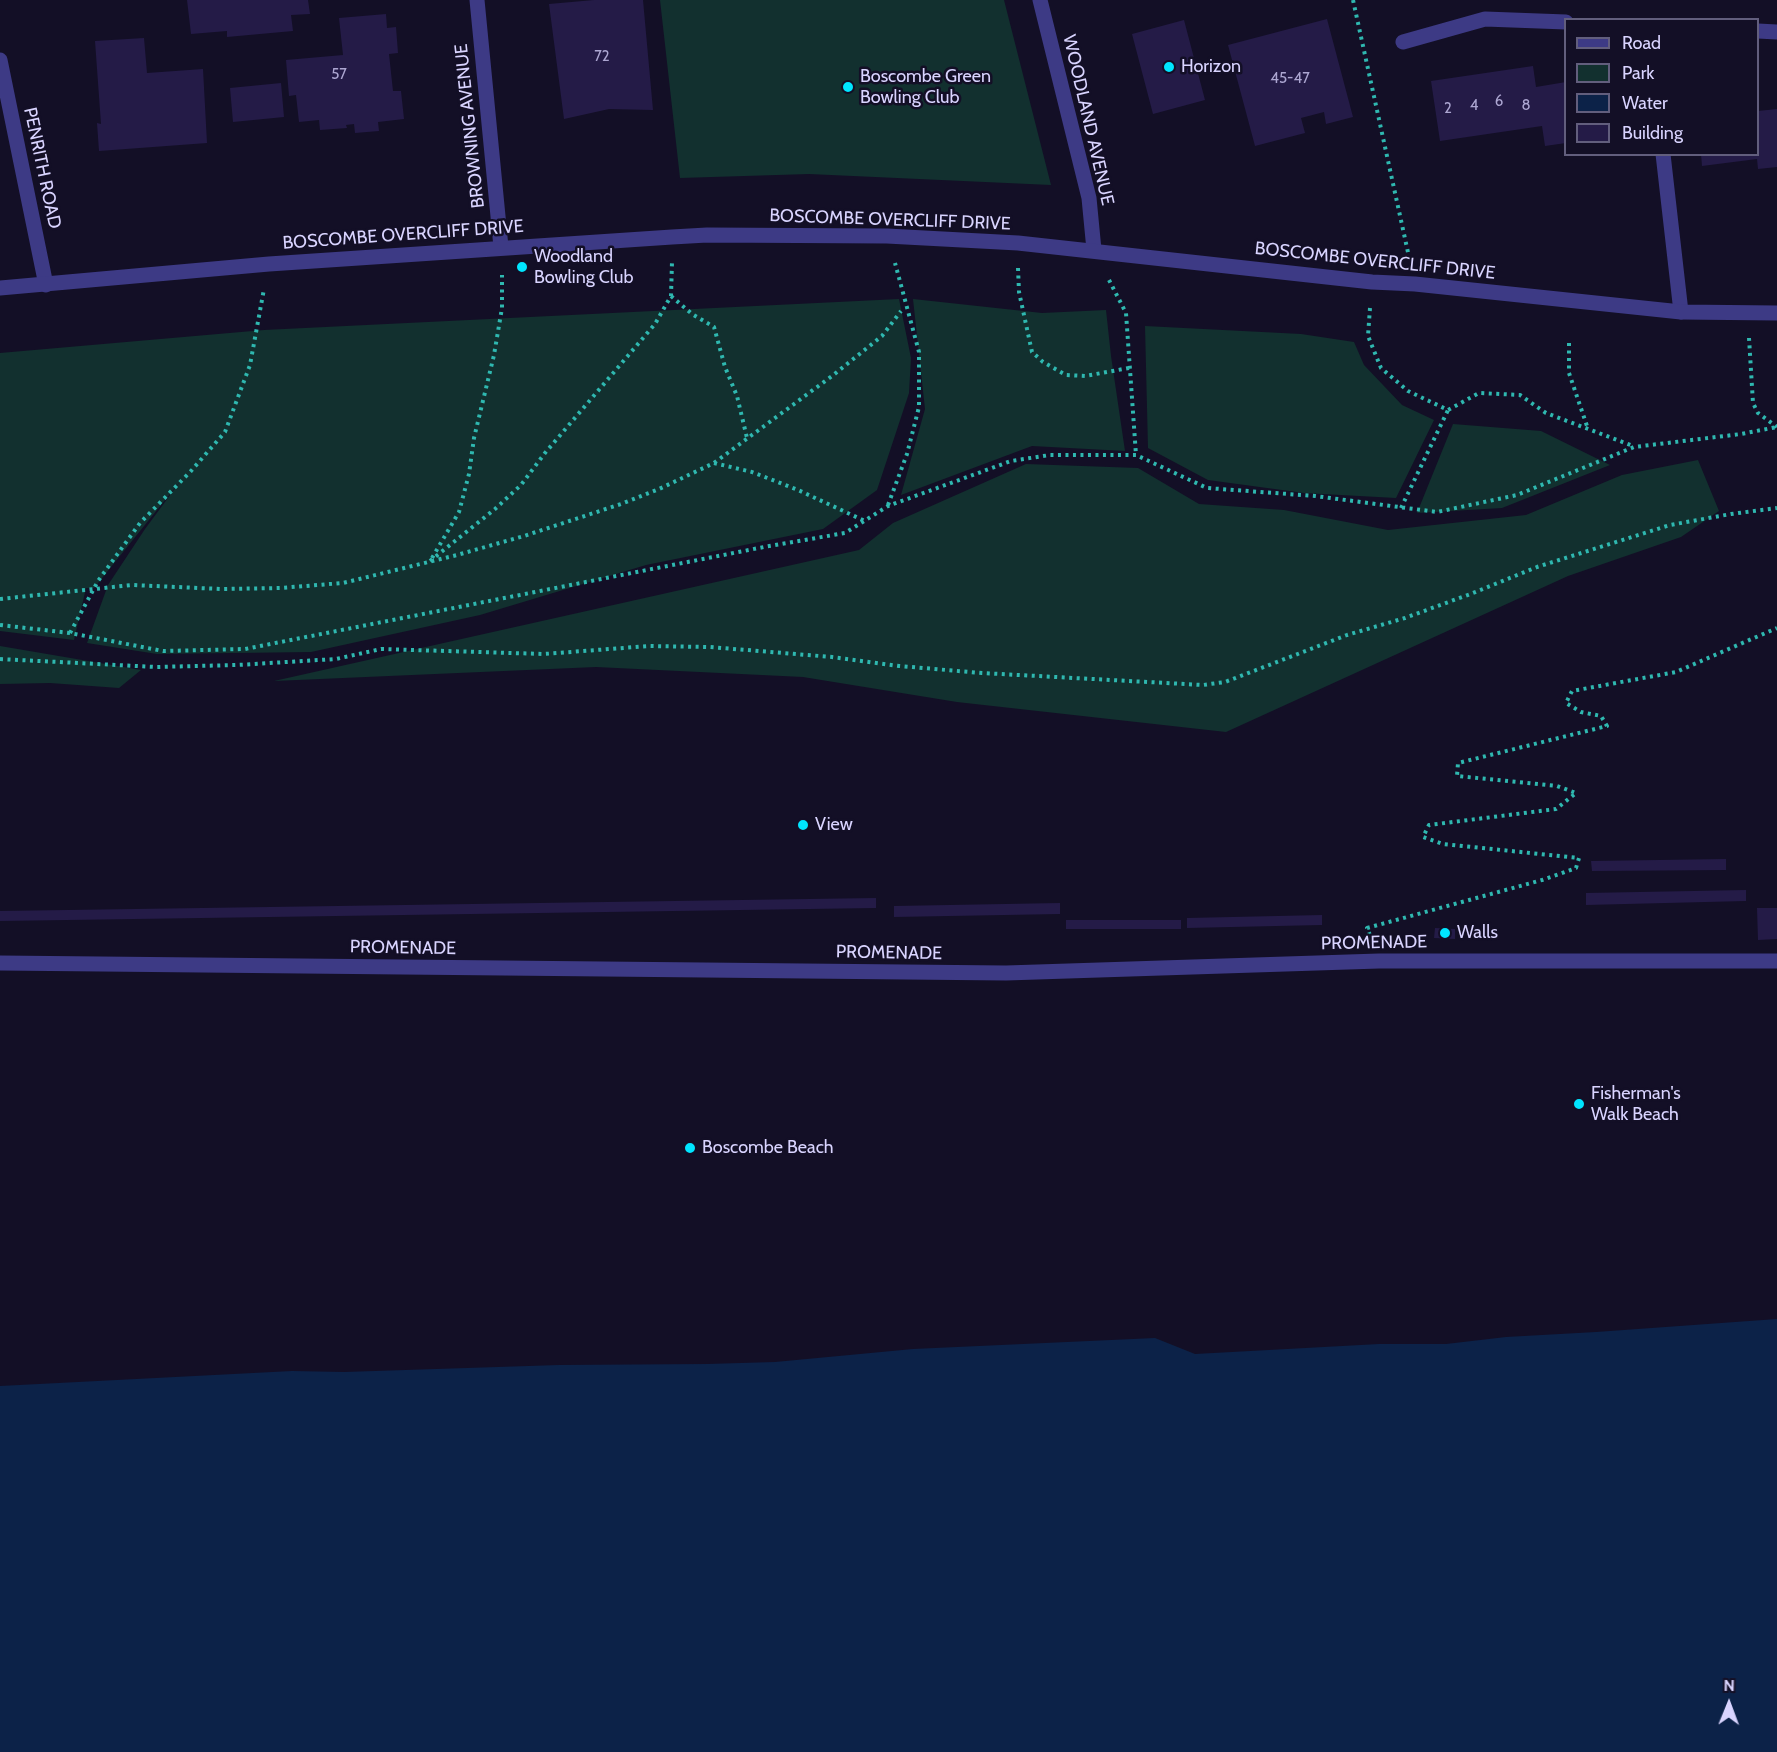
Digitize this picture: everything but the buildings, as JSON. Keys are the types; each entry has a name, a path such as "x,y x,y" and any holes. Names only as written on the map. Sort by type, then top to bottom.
{"street":[{"name":"BROWNING AVENUE","path":"477,0 501,247"},
{"name":"WOODLAND AVENUE","path":"1040,0 1089,198 1094,250"},
{"path":"1403,42 1485,19 1564,22"},
{"path":"1759,31 1777,32"},
{"name":"PENRITH ROAD","path":"0,60 46,285"},
{"path":"1663,156 1681,312"},
{"name":"BOSCOMBE OVERCLIFF DRIVE","path":"0,288 269,264 501,247 707,235 888,236 1094,250 1372,282 1415,284 1681,312 1777,313"},
{"name":"PROMENADE","path":"0,963 1006,973 1379,961 1777,961"}],"path":[{"path":"1353,0 1415,284"},
{"path":"888,236 920,352 919,407 907,454 888,506"},
{"path":"430,562 521,485 545,453 655,324 671,296 672,237"},
{"path":"1094,250 1126,313 1136,455"},
{"path":"70,633 94,588 140,524 225,432 250,365 269,264"},
{"path":"1019,292 1032,352 1043,362 1066,375 1085,376 1130,368"},
{"path":"671,296 692,314 714,327 725,367 737,396 747,438"},
{"path":"430,562 459,512 469,474 474,438 494,355 502,308"},
{"path":"0,599 132,585 221,589 280,588 343,583 524,536 621,504 714,463 882,336 902,311"},
{"path":"1370,321 1368,336 1381,368 1408,391 1448,410"},
{"path":"1569,343 1569,373 1588,429"},
{"path":"1750,363 1753,403 1758,413 1777,427"},
{"path":"1401,508 1448,410 1479,393 1520,395 1546,413 1634,447"},
{"path":"0,625 70,633 164,651 245,649 845,533 888,506 1011,461 1050,454 1136,455 1207,488 1315,496 1437,512 1517,495 1634,447 1741,434 1777,427"},
{"path":"714,463 752,472 789,486 865,521"},
{"path":"0,659 156,667 237,665 336,658 381,648 544,654 649,646 700,647 820,656 982,673 1203,685 1225,682 1303,654 1347,635 1405,618 1538,567 1670,525 1777,508"},
{"path":"1379,961 1367,928 1542,880 1576,868 1579,858 1443,844 1423,837 1429,825 1556,808 1576,793 1557,786 1457,776 1458,763 1607,726 1601,716 1581,712 1566,703 1572,691 1676,672 1777,628"}],"green space":[{"name":"Boscombe Green Bowling Club","path":"660,0 1004,0 1051,185 809,174 680,178"},
{"path":"899,299 911,358 909,393 877,490 823,529 646,565 480,615 311,652 157,654 87,643 108,585 182,479 94,588 86,588 74,640 0,631 0,353 264,330"},
{"path":"913,299 1042,313 1106,310 1125,451 1032,446 901,495 925,409"},
{"path":"1145,326 1301,334 1354,342 1364,365 1402,405 1434,420 1396,498 1304,493 1208,480 1148,448"},
{"path":"1453,424 1541,431 1610,465 1502,508 1417,513"},
{"path":"1698,460 1719,511 1681,537 1568,576 1226,732 957,702 803,677 596,667 274,681 859,550 893,523 1026,464 1138,468 1199,504 1284,510 1388,530 1526,515 1622,475"},
{"path":"0,646 141,670 119,688 50,683 0,684"}],"water":[{"path":"1777,1319 1777,1752 0,1752 0,1386 292,1371 344,1372 559,1365 775,1362 913,1349 1155,1338 1195,1354 1379,1344 1446,1344 1506,1337"}],"place":[{"name":"Horizon","path":"1169,67"},
{"name":"Boscombe Green Bowling Club","path":"848,87"},
{"name":"Woodland Bowling Club","path":"522,267"},
{"name":"View","path":"803,825"},
{"name":"Walls","path":"1445,933"},
{"name":"Fisherman's Walk Beach","path":"1579,1104"},
{"name":"Boscombe Beach","path":"690,1148"}]}
